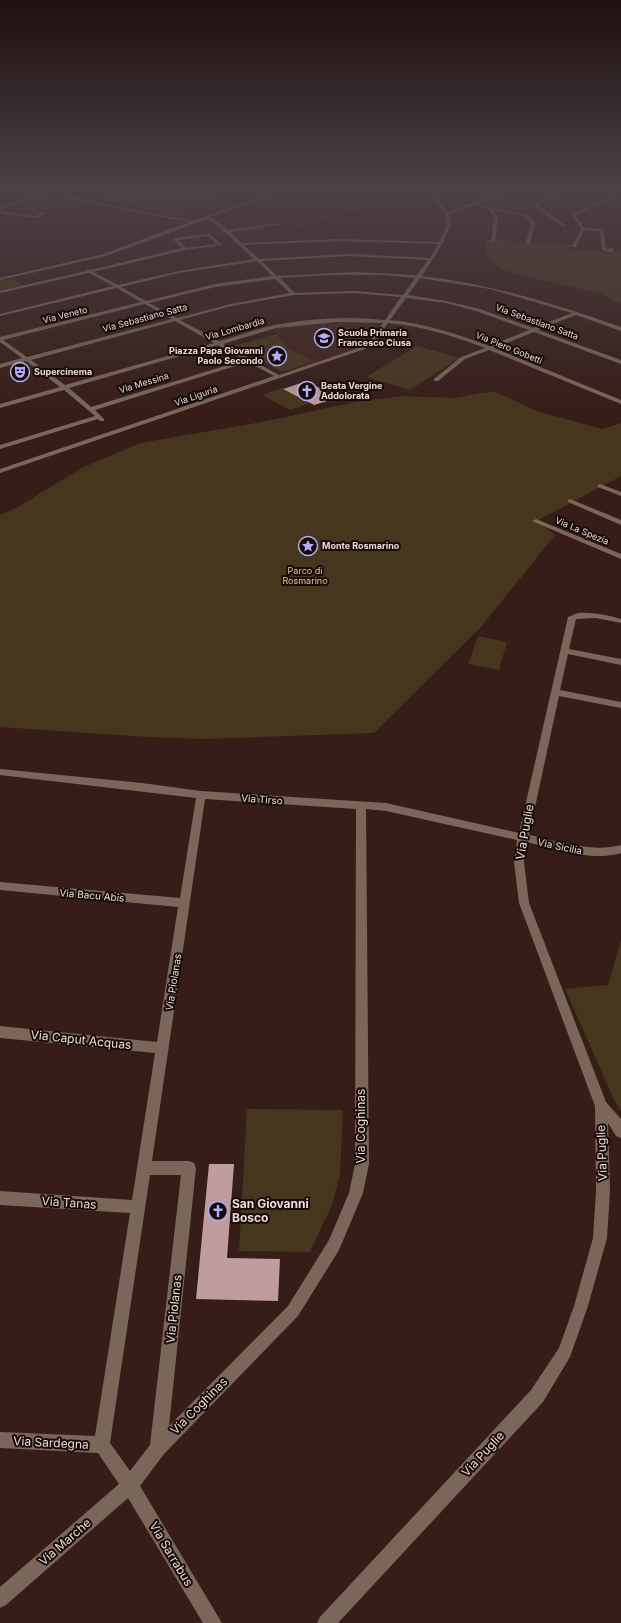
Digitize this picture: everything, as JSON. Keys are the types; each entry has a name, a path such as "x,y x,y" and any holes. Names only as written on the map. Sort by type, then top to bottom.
{"street":[{"path":"0,279 70,263"},
{"path":"74,263 279,377"},
{"path":"0,292 125,263"},
{"path":"0,315 179,272 239,263"},
{"path":"260,263 294,294"},
{"name":"Via Liguria","path":"0,471 363,348 372,342 428,263"},
{"name":"Via Veneto","path":"0,339 197,290 239,282 313,274 419,277 471,284 513,293 621,329"},
{"name":"Via Sebastiano Satta","path":"0,366 231,305 294,294 354,292 404,296 446,302 478,310 621,362"},
{"path":"436,380 463,358 577,314"},
{"name":"Via Lombardia","path":"0,406 275,326 306,321 345,320 387,322"},
{"name":"Via Piero Gobetti","path":"387,322 440,331 621,402"},
{"path":"0,339 28,359 91,409 101,419 0,447"},
{"name":"Via Messina","path":"91,409 249,360"},
{"path":"600,486 621,494"},
{"path":"614,491 621,486"},
{"path":"570,501 621,523"},
{"name":"Via La Spezia","path":"536,521 621,557"},
{"name":"Via Puglie","path":"326,1623 537,1396 565,1352 581,1306 600,1238 603,1191 601,1106 524,903 519,862 572,617 581,614 621,621"},
{"path":"564,651 621,662"},
{"path":"555,692 621,705"},
{"name":"Via Tirso","path":"0,772 142,787 201,795 386,807 523,838"},
{"name":"Via Piolanas","path":"102,1445 201,795"},
{"name":"Via Coghinas","path":"130,1485 158,1448 293,1311 334,1246 356,1194 362,1164 361,805"},
{"name":"Via Sicilia","path":"523,838 584,852 614,851 621,849"},
{"name":"Via Bacu Abis","path":"0,886 185,904"},
{"name":"Via Caput Acquas","path":"0,1032 162,1048"},
{"path":"601,1106 614,1120 621,1131"},
{"name":"Via Piolanas","path":"144,1168 190,1168 158,1448"},
{"name":"Via Tanas","path":"0,1198 138,1207"},
{"name":"Via Sardegna","path":"0,1440 102,1445 130,1485"},
{"name":"Via Marche","path":"0,1599 130,1485"},
{"name":"Via Sarrabus","path":"130,1485 213,1623"}],"shaded area":[{"name":"Scuola Primaria Francesco Ciusa","path":"309,323 380,323 366,341 357,347 315,362 289,349 273,329"}],"green space":[{"path":"495,263 621,263 621,304 601,294 528,277 501,269"},
{"path":"12,279 23,285 0,291 0,281"},
{"name":"Piazza Papa Giovanni Paolo Secondo","path":"276,334 289,349 315,362 282,372 234,346"},
{"path":"417,346 459,358 410,390 366,377"},
{"path":"282,388 310,403 290,410 262,395"},
{"name":"Parco di Rosmarino","path":"496,392 539,412 603,429 621,423 621,476 537,521 555,535 481,627 374,733 206,739 147,737 0,727 0,515 16,508 82,468 140,443 262,422 355,402 402,396 455,398"},
{"path":"478,636 507,642 499,670 468,664"},
{"path":"621,940 621,1111 615,1102 565,989 608,985"},
{"path":"247,1109 343,1110 340,1174 332,1205 310,1252 239,1251"}],"building":[{"name":"Beata Vergine Addolorata","path":"307,381 337,398 314,405 283,389"},
{"name":"San Giovanni Bosco","path":"209,1164 234,1164 227,1258 280,1259 278,1301 196,1299"}],"place":[{"name":"Scuola Primaria Francesco Ciusa","path":"324,338"},
{"name":"Piazza Papa Giovanni Paolo Secondo","path":"277,356"},
{"name":"Supercinema","path":"20,372"},
{"name":"Beata Vergine Addolorata","path":"307,391"},
{"name":"Monte Rosmarino","path":"308,546"},
{"name":"San Giovanni Bosco","path":"218,1211"}]}
